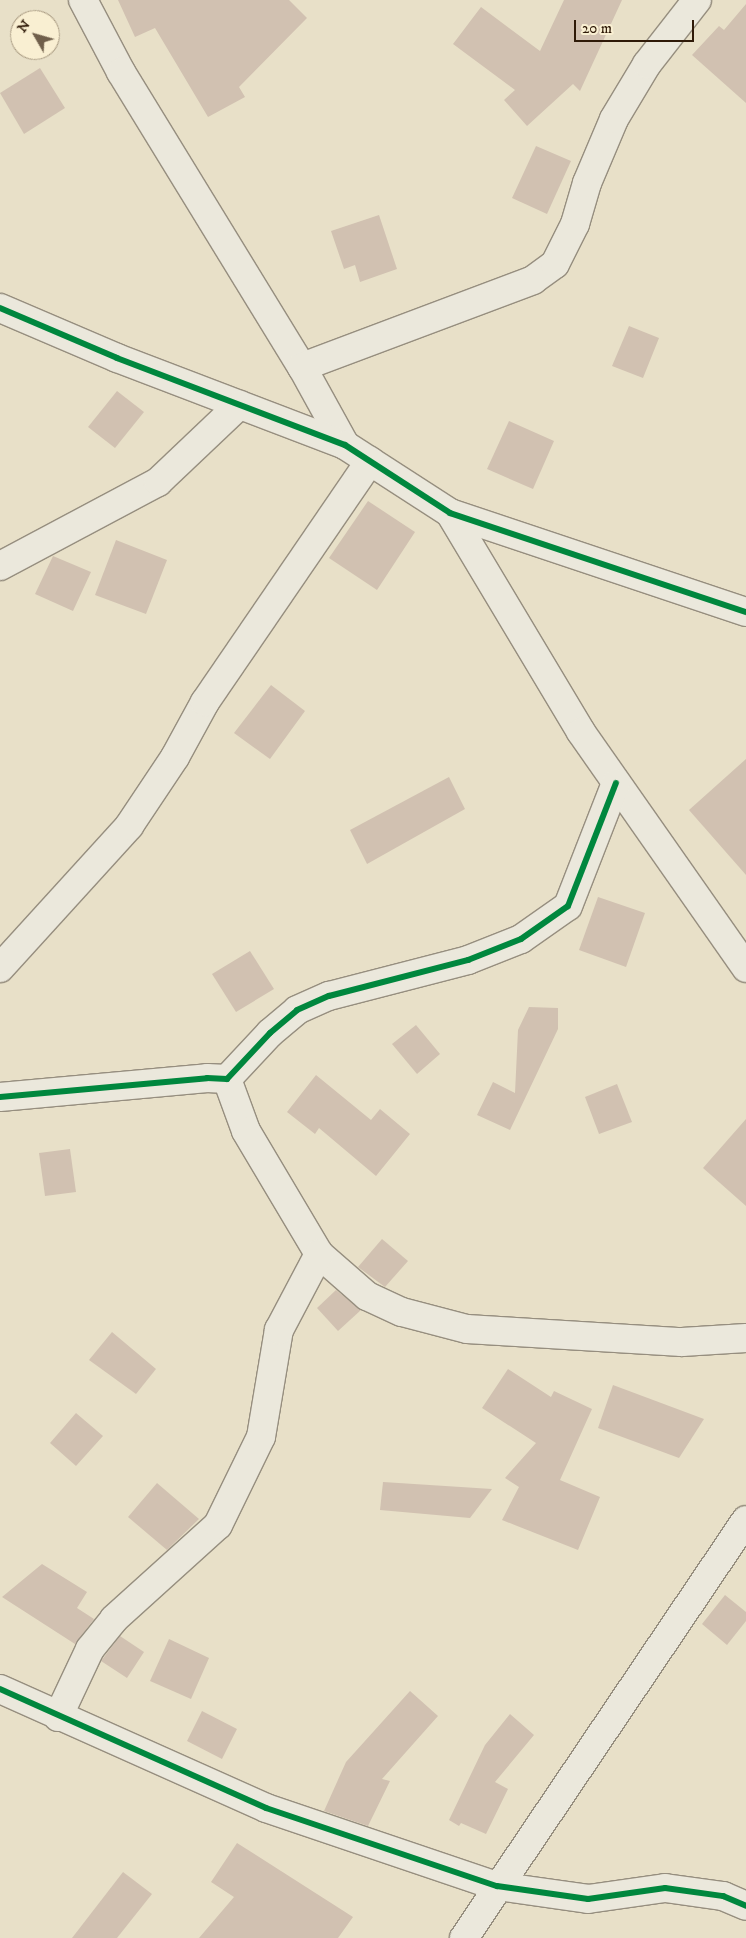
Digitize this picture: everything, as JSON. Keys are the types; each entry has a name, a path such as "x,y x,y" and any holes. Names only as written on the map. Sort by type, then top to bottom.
{"street":[{"path":"83,0 121,72 302,367 345,445"},
{"path":"302,367 533,280 554,264 566,247 587,183 614,119 647,64 697,0"},
{"path":"0,308 117,358 345,445 450,513 746,612"},
{"path":"0,566 158,482 239,405"},
{"path":"0,968 129,826 175,757 205,702 370,461"},
{"path":"450,513 581,732 746,968"},
{"path":"0,1097 206,1078 227,1079 270,1033 298,1010 329,996 468,960 520,939 568,906 616,783"},
{"path":"227,1079 246,1132 318,1254 367,1296 402,1312 467,1329 682,1342 746,1338"},
{"path":"58,1717 90,1649 114,1619 218,1525 262,1437 279,1330 318,1254"},
{"path":"464,1938 497,1886 746,1520"},
{"path":"0,1689 58,1717 266,1808 497,1886 588,1899 665,1888 723,1896 746,1906"}],"building":[{"path":"118,0 289,0 307,18 239,87 245,97 208,117 155,28 135,37"},
{"path":"564,0 622,0 580,91 573,84 527,126 504,100 515,90 453,44 481,7 540,51"},
{"path":"746,4 746,103 692,55 719,26 724,30"},
{"path":"40,68 65,108 24,134 0,93"},
{"path":"536,146 571,161 547,214 512,198"},
{"path":"379,215 397,269 360,282 355,265 344,269 331,231"},
{"path":"629,326 659,338 643,378 612,366"},
{"path":"117,391 144,412 115,448 88,427"},
{"path":"509,421 554,441 533,489 487,469"},
{"path":"368,501 415,532 377,590 329,558"},
{"path":"116,540 167,560 146,614 95,595"},
{"path":"53,556 91,572 73,611 35,594"},
{"path":"271,685 305,711 270,759 234,733"},
{"path":"746,759 746,875 689,810"},
{"path":"449,777 465,809 367,864 350,830"},
{"path":"598,897 645,913 626,967 579,950"},
{"path":"250,951 274,989 236,1012 212,974"},
{"path":"529,1007 558,1008 558,1029 510,1130 477,1115 493,1082 515,1093 518,1030"},
{"path":"416,1025 440,1054 417,1074 392,1044"},
{"path":"316,1075 371,1120 380,1109 410,1134 376,1176 319,1128 315,1134 287,1112"},
{"path":"617,1084 632,1122 599,1134 585,1097"},
{"path":"746,1119 746,1206 703,1168"},
{"path":"70,1149 76,1192 45,1196 39,1153"},
{"path":"382,1239 408,1261 385,1287 358,1267"},
{"path":"336,1290 361,1310 338,1331 317,1308"},
{"path":"112,1332 156,1369 136,1394 89,1360"},
{"path":"508,1369 551,1397 554,1391 592,1409 560,1480 600,1497 578,1550 502,1520 519,1487 505,1478 536,1443 482,1408"},
{"path":"613,1385 704,1419 679,1458 598,1428"},
{"path":"76,1413 103,1436 76,1466 50,1443"},
{"path":"383,1482 492,1489 470,1518 380,1510"},
{"path":"157,1483 199,1519 167,1550 128,1517"},
{"path":"42,1564 87,1592 77,1608 94,1619 75,1644 2,1597"},
{"path":"725,1595 746,1612 746,1621 727,1645 702,1624"},
{"path":"120,1636 144,1652 127,1678 101,1661"},
{"path":"169,1639 209,1658 191,1699 150,1681"},
{"path":"410,1691 438,1716 382,1779 390,1781 368,1826 324,1811 346,1762"},
{"path":"202,1711 237,1729 222,1759 187,1741"},
{"path":"510,1714 534,1735 495,1782 508,1789 486,1834 461,1823 459,1826 449,1820 485,1745"},
{"path":"237,1843 353,1917 338,1938 199,1938 234,1897 211,1882"},
{"path":"123,1872 152,1894 117,1938 72,1938"}],"cycle path":[{"path":"0,308 117,358 345,445 450,513 746,612"},
{"path":"0,1097 207,1078 227,1079 270,1033 297,1010 329,996 468,960 521,939 568,906 616,783"},
{"path":"0,1689 266,1808 497,1886 588,1899 665,1888 723,1896 746,1906"}]}
